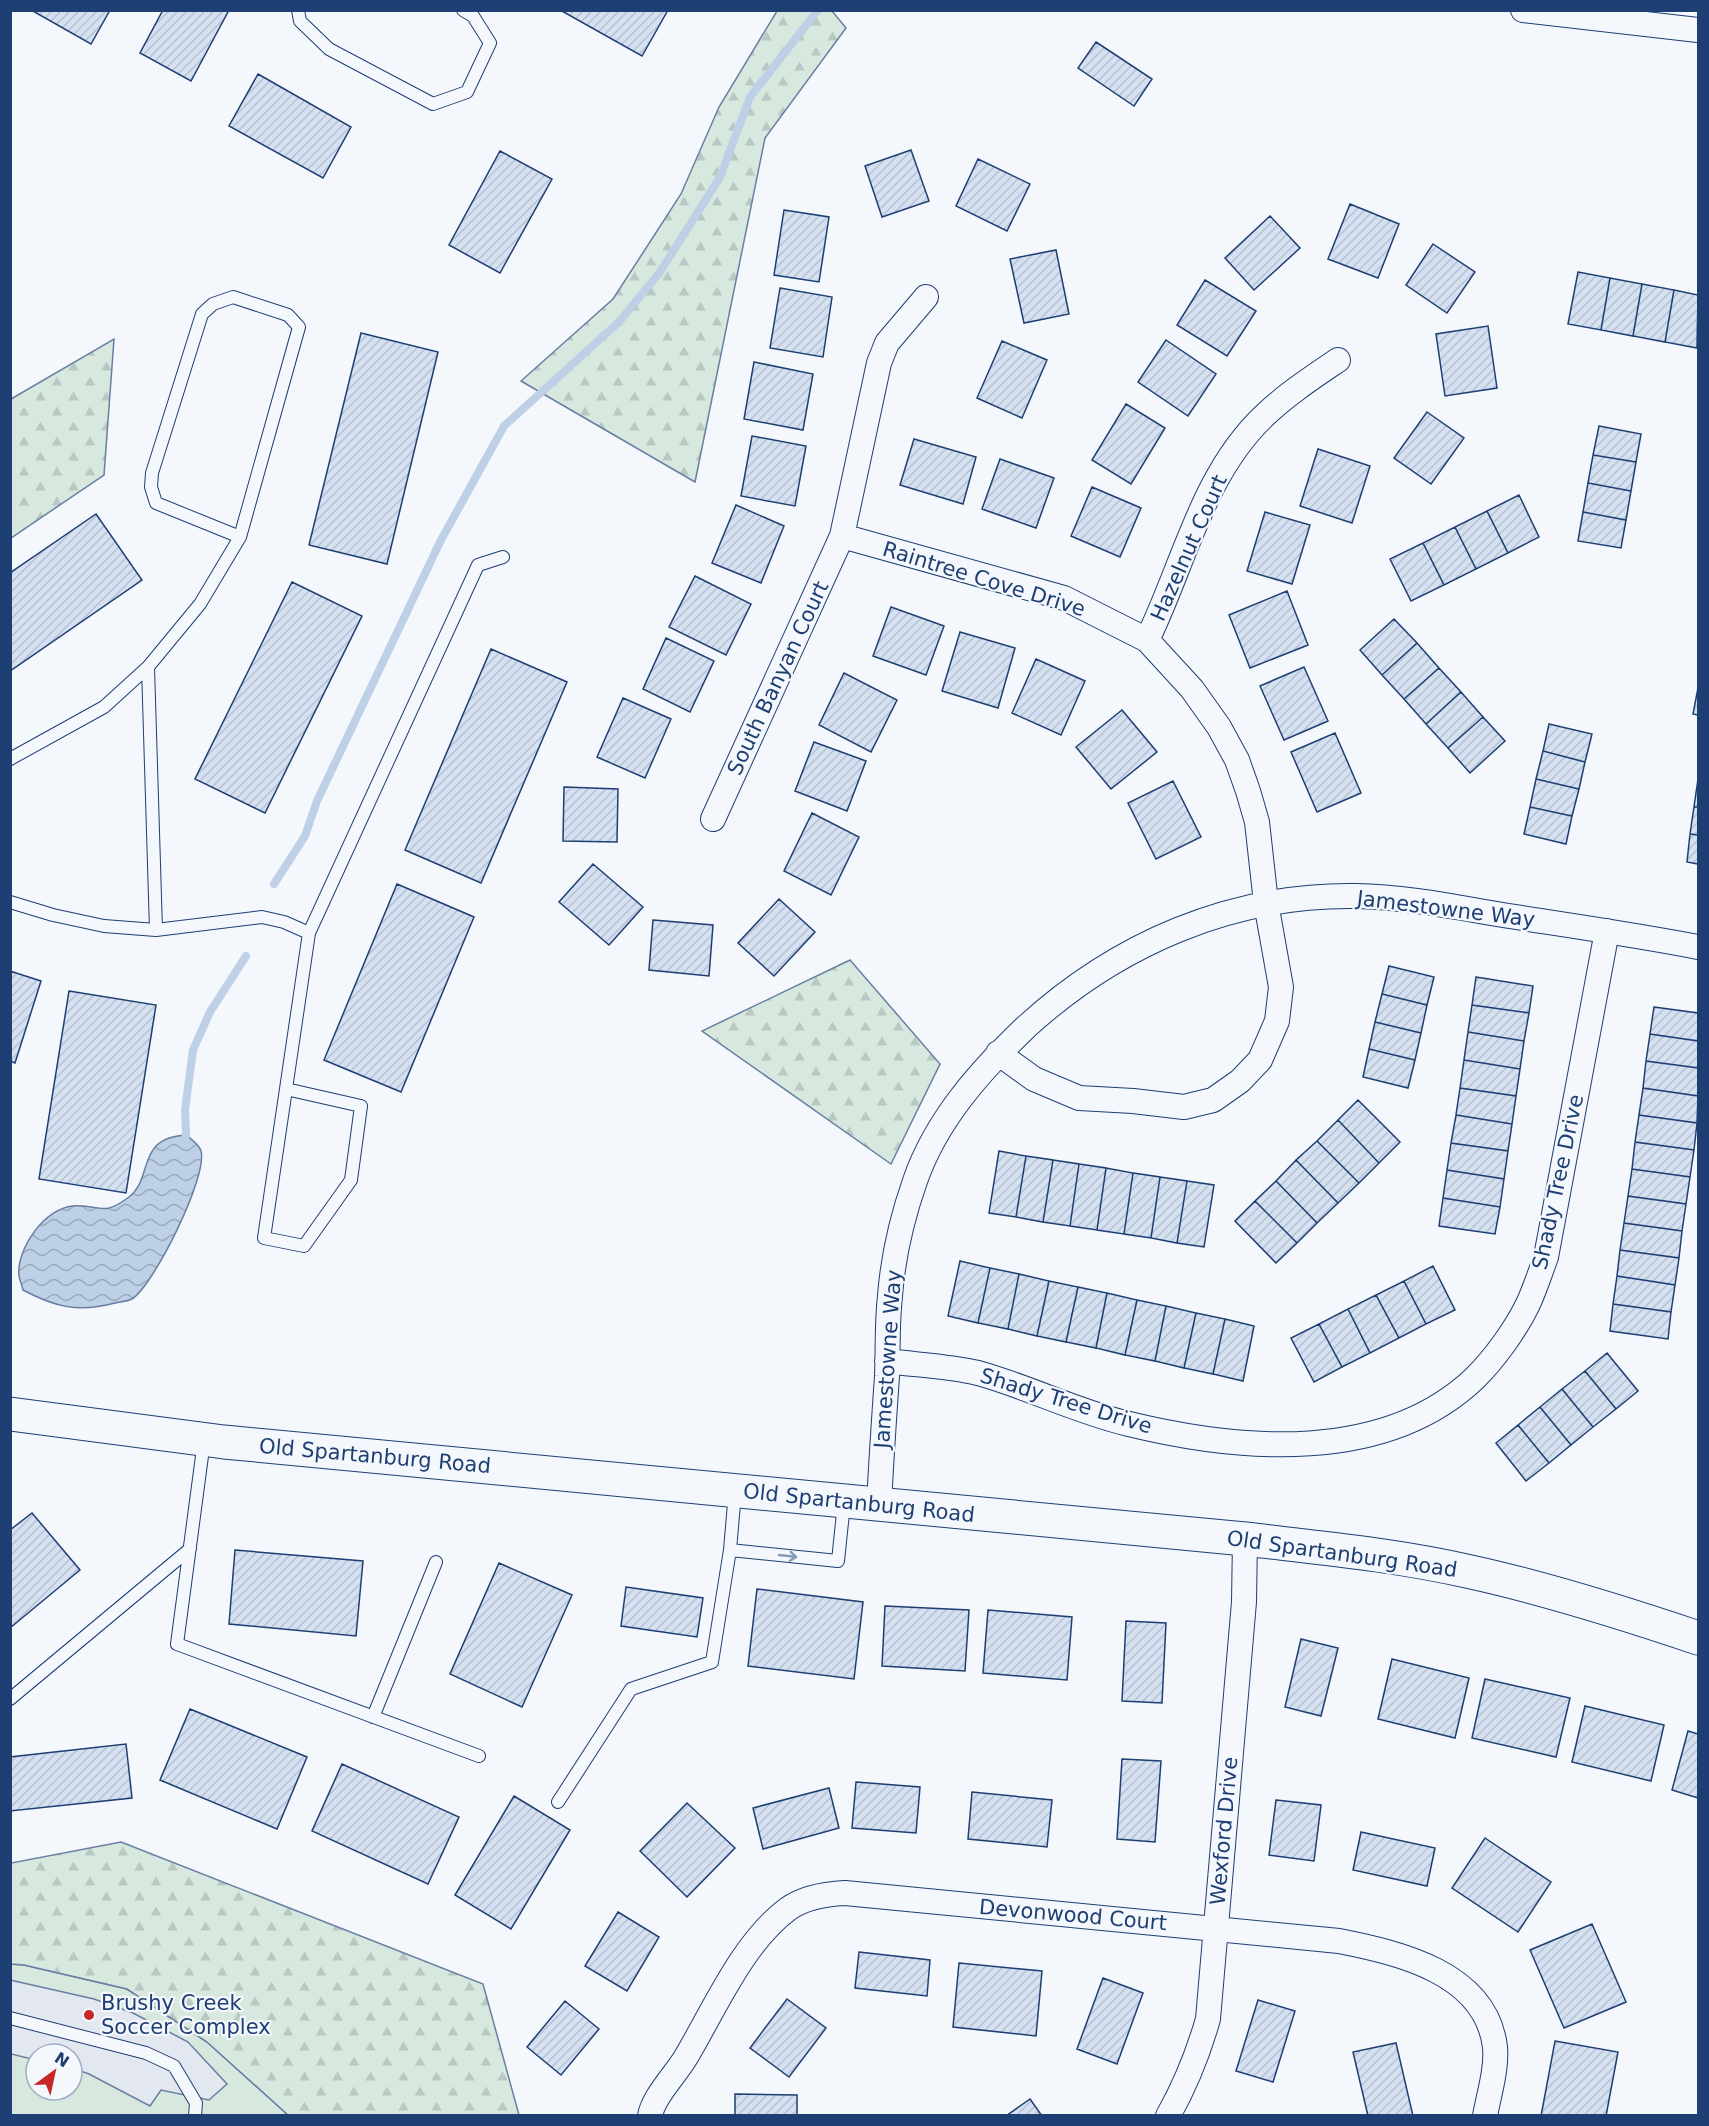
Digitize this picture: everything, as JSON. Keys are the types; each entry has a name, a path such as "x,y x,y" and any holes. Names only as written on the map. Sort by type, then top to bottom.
{"main road":[{"name":"Old Spartanburg Road","path":"14,1419 1371,1553 1471,1572 1595,1604 1698,1638"}],"street":[{"path":"1523,10 1698,30"},
{"name":"South Banyan Court","path":"713,819 842,536 879,363 887,343 926,297"},
{"name":"Hazelnut Court","path":"1147,640 1161,611 1194,526 1224,468 1247,435 1264,416 1338,360"},
{"name":"Raintree Cove Drive","path":"842,536 1064,598 1147,640 1192,689 1219,727 1237,760 1257,822 1266,903 1281,987 1277,1021 1260,1060 1240,1081 1213,1100 1184,1107 1079,1098 1034,1079 998,1053"},
{"name":"Jamestowne Way","path":"879,1506 890,1295 895,1256 916,1178 951,1111 976,1076 1054,1001 1092,974 1137,947 1206,918 1266,903 1339,896 1408,900 1698,947"},
{"name":"Shady Tree Drive","path":"888,1361 976,1373 1128,1424 1215,1441 1294,1445 1341,1440 1390,1429 1431,1411 1474,1378 1503,1343 1527,1305 1546,1257 1607,931"},
{"name":"Wexford Drive","path":"1168,2115 1183,2089 1198,2053 1208,2019 1244,1602 1245,1539"},
{"name":"Devonwood Court","path":"650,2115 656,2098 684,2060 741,1962 756,1941 789,1908 805,1901 845,1893 1339,1941 1382,1950 1415,1961 1460,1985 1478,2004 1487,2019 1492,2031 1495,2062 1485,2115"}],"lane":[{"path":"298,10 300,21 328,49 433,104 467,92 490,43 473,16 463,10"},
{"path":"10,759 104,707 148,667 200,604 240,537 299,327 288,315 233,297 213,303 202,314 152,473 151,487 156,503 240,537"},
{"path":"286,1089 361,1106 351,1180 304,1246 264,1238 309,933 478,565 503,557"},
{"path":"148,667 156,930"},
{"path":"10,902 53,915 104,926 156,930 262,917 284,922 309,933"},
{"path":"204,1439 177,1644 479,1756"},
{"path":"558,1802 631,1689 712,1662 730,1550 735,1491"},
{"path":"730,1550 838,1561 845,1500"},
{"path":"10,1699 190,1549"},
{"path":"373,1717 436,1562"},
{"path":"10,2018 146,2053 174,2066 195,2103 195,2115"}],"green space":[{"path":"777,11 832,11 846,28 765,138 695,482 521,381 613,299 681,194 719,107"},
{"path":"114,339 104,475 11,538 11,399"},
{"path":"850,960 940,1064 891,1164 702,1031"},
{"path":"121,1842 483,1984 519,2115 288,2115 207,2042 127,1989 11,1964 11,1863"},
{"name":"Brushy Creek Soccer Complex","path":"10,1964 24,1965 127,1989 207,2042 288,2115 11,2115"}],"shaded area":[{"path":"10,1980 94,1999 133,2013 188,2042 227,2084 209,2100 161,2090 150,2106 84,2072 84,2042 24,2042 24,2057 11,2054"}],"water":[{"path":"186,1135 197,1144 201,1151 201,1164 196,1183 165,1253 142,1290 126,1301 78,1308 46,1301 23,1290 19,1276 22,1254 34,1232 43,1222 63,1208 82,1206 106,1209 120,1203 137,1189 152,1151 159,1143"}],"building":[{"path":"31,10 110,10 91,44"},
{"path":"163,10 229,10 191,81 140,53"},
{"path":"560,10 668,10 642,56"},
{"path":"1096,42 1152,79 1134,106 1078,68"},
{"path":"258,74 351,127 323,178 229,126"},
{"path":"911,150 929,201 882,217 865,166"},
{"path":"500,151 552,179 500,273 449,245"},
{"path":"978,159 1030,184 1007,231 956,206"},
{"path":"1350,204 1399,224 1378,278 1328,259"},
{"path":"784,210 829,217 819,282 774,275"},
{"path":"1270,216 1300,248 1254,290 1225,258"},
{"path":"1433,244 1475,272 1447,313 1406,285"},
{"path":"1056,250 1069,314 1024,323 1010,259"},
{"path":"1578,272 1610,278 1601,330 1568,324"},
{"path":"1610,278 1642,284 1633,336 1601,330"},
{"path":"1205,280 1256,311 1227,356 1177,325"},
{"path":"1642,284 1674,290 1665,342 1633,336"},
{"path":"780,288 832,297 823,357 770,348"},
{"path":"1674,290 1698,295 1697,348 1665,342"},
{"path":"1488,326 1497,388 1445,396 1436,334"},
{"path":"361,333 438,352 387,564 309,545"},
{"path":"1166,340 1216,374 1188,416 1138,382"},
{"path":"1002,341 1047,360 1022,418 977,398"},
{"path":"754,362 813,374 803,430 744,419"},
{"path":"1126,404 1165,428 1131,484 1092,460"},
{"path":"1427,412 1464,438 1431,484 1394,458"},
{"path":"1599,426 1641,434 1636,462 1593,455"},
{"path":"752,436 806,446 795,506 741,496"},
{"path":"914,439 976,457 963,504 900,485"},
{"path":"1318,449 1370,466 1352,523 1300,506"},
{"path":"1593,455 1636,462 1631,491 1588,483"},
{"path":"1000,459 1054,478 1036,528 982,509"},
{"path":"1588,483 1631,491 1626,520 1583,512"},
{"path":"1092,487 1141,508 1120,557 1071,536"},
{"path":"1519,495 1539,537 1508,553 1487,511"},
{"path":"736,505 784,526 761,583 712,563"},
{"path":"1487,511 1508,553 1476,569 1455,527"},
{"path":"1265,512 1310,525 1292,584 1247,571"},
{"path":"1583,512 1626,520 1621,548 1578,541"},
{"path":"96,514 142,580 10,671 10,573"},
{"path":"1455,527 1476,569 1444,585 1423,543"},
{"path":"1423,543 1444,585 1411,601 1390,559"},
{"path":"695,576 751,604 726,655 669,627"},
{"path":"292,582 362,616 265,813 195,779"},
{"path":"1287,591 1308,645 1250,668 1229,615"},
{"path":"891,607 944,626 926,675 873,656"},
{"path":"1394,619 1417,643 1382,675 1360,650"},
{"path":"960,632 1015,648 998,708 942,691"},
{"path":"666,638 714,661 690,712 643,689"},
{"path":"1417,643 1439,668 1404,699 1382,675"},
{"path":"491,649 567,682 481,883 405,850"},
{"path":"1036,659 1085,681 1061,735 1012,713"},
{"path":"1304,667 1328,721 1284,740 1260,686"},
{"path":"1439,668 1461,692 1426,724 1404,699"},
{"path":"844,673 897,700 871,752 819,725"},
{"path":"1698,688 1698,715 1693,714"},
{"path":"1461,692 1483,717 1448,748 1426,724"},
{"path":"623,698 671,719 645,778 597,757"},
{"path":"1122,710 1157,752 1111,789 1076,747"},
{"path":"1483,717 1505,741 1470,773 1448,748"},
{"path":"1549,724 1592,734 1585,762 1543,751"},
{"path":"1335,733 1361,793 1317,812 1291,752"},
{"path":"814,742 866,761 847,811 795,791"},
{"path":"1543,751 1585,762 1579,789 1536,779"},
{"path":"1536,779 1579,789 1572,816 1530,807"},
{"path":"1698,779 1698,807 1694,807"},
{"path":"1173,781 1201,837 1156,859 1128,803"},
{"path":"564,787 618,789 617,842 563,841"},
{"path":"1530,807 1572,816 1566,844 1524,834"},
{"path":"1694,807 1698,807 1698,835 1690,834"},
{"path":"812,813 859,837 831,895 784,871"},
{"path":"1690,834 1698,835 1698,864 1687,862"},
{"path":"593,864 643,907 609,945 559,902"},
{"path":"397,884 474,917 401,1092 324,1060"},
{"path":"779,899 815,932 774,976 738,943"},
{"path":"653,920 713,925 709,976 649,970"},
{"path":"1389,966 1434,977 1427,1005 1382,994"},
{"path":"10,971 41,981 15,1063 10,1061"},
{"path":"1476,977 1533,986 1529,1013 1472,1005"},
{"path":"69,991 156,1005 126,1193 39,1179"},
{"path":"1382,994 1427,1005 1421,1033 1375,1022"},
{"path":"1472,1005 1529,1013 1524,1041 1468,1032"},
{"path":"1654,1007 1698,1013 1698,1041 1650,1034"},
{"path":"1375,1022 1421,1033 1415,1060 1369,1049"},
{"path":"1468,1032 1524,1041 1520,1069 1464,1060"},
{"path":"1650,1034 1698,1041 1698,1068 1646,1061"},
{"path":"1369,1049 1415,1060 1408,1088 1363,1077"},
{"path":"1464,1060 1520,1069 1516,1096 1460,1088"},
{"path":"1646,1061 1698,1068 1698,1096 1643,1088"},
{"path":"1460,1088 1516,1096 1512,1124 1456,1115"},
{"path":"1643,1088 1698,1096 1697,1123 1639,1115"},
{"path":"1358,1100 1400,1142 1379,1163 1338,1120"},
{"path":"1456,1115 1512,1124 1508,1151 1451,1143"},
{"path":"1639,1115 1697,1123 1694,1150 1635,1142"},
{"path":"1338,1120 1379,1163 1359,1183 1317,1141"},
{"path":"1317,1141 1359,1183 1338,1203 1296,1160"},
{"path":"1635,1142 1694,1150 1690,1177 1632,1169"},
{"path":"1451,1143 1508,1151 1504,1179 1447,1170"},
{"path":"999,1151 1026,1156 1016,1217 989,1213"},
{"path":"1026,1156 1053,1160 1043,1222 1016,1217"},
{"path":"1053,1160 1079,1164 1070,1226 1043,1222"},
{"path":"1296,1160 1338,1203 1317,1223 1276,1181"},
{"path":"1079,1164 1106,1168 1097,1230 1070,1226"},
{"path":"1106,1168 1133,1173 1124,1234 1097,1230"},
{"path":"1632,1169 1690,1177 1686,1204 1628,1196"},
{"path":"1447,1170 1504,1179 1500,1207 1443,1198"},
{"path":"1133,1173 1160,1177 1151,1238 1124,1234"},
{"path":"1160,1177 1187,1181 1177,1243 1151,1238"},
{"path":"1187,1181 1214,1185 1204,1247 1177,1243"},
{"path":"1276,1181 1317,1223 1297,1243 1255,1201"},
{"path":"1628,1196 1686,1204 1682,1231 1624,1223"},
{"path":"1443,1198 1500,1207 1495,1234 1439,1226"},
{"path":"1255,1201 1297,1243 1276,1263 1235,1221"},
{"path":"1624,1223 1682,1231 1679,1258 1620,1250"},
{"path":"1620,1250 1679,1258 1675,1285 1617,1276"},
{"path":"960,1261 990,1268 978,1323 948,1316"},
{"path":"1433,1266 1455,1310 1426,1324 1404,1281"},
{"path":"990,1268 1019,1274 1008,1329 978,1323"},
{"path":"1019,1274 1049,1281 1037,1336 1008,1329"},
{"path":"1617,1276 1675,1285 1671,1312 1613,1304"},
{"path":"1049,1281 1078,1287 1066,1342 1037,1336"},
{"path":"1404,1281 1426,1324 1399,1338 1376,1295"},
{"path":"1078,1287 1107,1293 1096,1348 1066,1342"},
{"path":"1107,1293 1137,1300 1125,1355 1096,1348"},
{"path":"1376,1295 1399,1338 1370,1353 1348,1309"},
{"path":"1137,1300 1166,1306 1155,1361 1125,1355"},
{"path":"1613,1304 1671,1312 1668,1339 1610,1331"},
{"path":"1166,1306 1196,1313 1184,1368 1155,1361"},
{"path":"1348,1309 1370,1353 1342,1367 1319,1324"},
{"path":"1196,1313 1225,1319 1213,1374 1184,1368"},
{"path":"1225,1319 1254,1326 1243,1381 1213,1374"},
{"path":"1319,1324 1342,1367 1314,1382 1291,1338"},
{"path":"1607,1353 1638,1391 1616,1409 1585,1371"},
{"path":"1585,1371 1616,1409 1593,1427 1562,1389"},
{"path":"1562,1389 1593,1427 1571,1445 1540,1407"},
{"path":"1540,1407 1571,1445 1549,1463 1518,1425"},
{"path":"1518,1425 1549,1463 1526,1481 1496,1443"},
{"path":"32,1513 80,1570 10,1628 10,1530"},
{"path":"235,1550 363,1561 356,1636 229,1624"},
{"path":"499,1563 572,1595 522,1707 450,1674"},
{"path":"626,1587 703,1598 697,1637 621,1626"},
{"path":"757,1589 863,1602 854,1679 748,1666"},
{"path":"885,1606 969,1610 965,1671 882,1666"},
{"path":"988,1610 1072,1617 1067,1680 983,1673"},
{"path":"1126,1621 1166,1623 1162,1703 1122,1701"},
{"path":"1301,1639 1338,1648 1321,1716 1285,1707"},
{"path":"1392,1659 1469,1678 1455,1738 1378,1719"},
{"path":"1485,1679 1570,1698 1556,1757 1472,1738"},
{"path":"1585,1706 1664,1725 1651,1781 1572,1762"},
{"path":"190,1709 307,1757 277,1829 160,1780"},
{"path":"1688,1731 1698,1734 1698,1798 1672,1790"},
{"path":"126,1744 132,1798 10,1811 10,1757"},
{"path":"1122,1759 1161,1761 1155,1842 1117,1839"},
{"path":"342,1764 459,1817 428,1884 312,1831"},
{"path":"856,1782 920,1787 916,1833 852,1828"},
{"path":"829,1788 839,1828 763,1849 753,1808"},
{"path":"972,1792 1052,1800 1047,1847 968,1839"},
{"path":"514,1796 570,1830 511,1929 455,1895"},
{"path":"1276,1800 1321,1805 1314,1861 1269,1855"},
{"path":"687,1803 735,1848 687,1897 640,1851"},
{"path":"1361,1832 1435,1848 1427,1886 1353,1870"},
{"path":"1485,1838 1551,1882 1518,1932 1452,1888"},
{"path":"618,1912 659,1937 627,1991 585,1966"},
{"path":"1592,1924 1626,2002 1564,2028 1530,1950"},
{"path":"859,1952 930,1960 927,1996 855,1988"},
{"path":"959,1963 1042,1971 1036,2036 953,2027"},
{"path":"1103,1978 1143,1993 1117,2064 1077,2049"},
{"path":"787,1999 826,2028 789,2077 750,2048"},
{"path":"1258,2000 1295,2011 1273,2082 1236,2071"},
{"path":"565,2001 599,2029 561,2075 527,2047"},
{"path":"1555,2041 1618,2052 1606,2116 1541,2116"},
{"path":"1396,2043 1413,2116 1368,2116 1353,2052"},
{"path":"735,2094 797,2095 797,2116 735,2116"},
{"path":"1030,2099 1042,2116 1006,2116"}],"waterway":[{"path":"274,884 305,836 317,801 440,542 504,426 619,322 660,272 720,177 750,97 818,10"},
{"path":"183,1144 186,1135 185,1110 193,1050 210,1012 246,956"}],"place":[{"name":"Brushy Creek Soccer Complex","path":"89,2015"}]}
